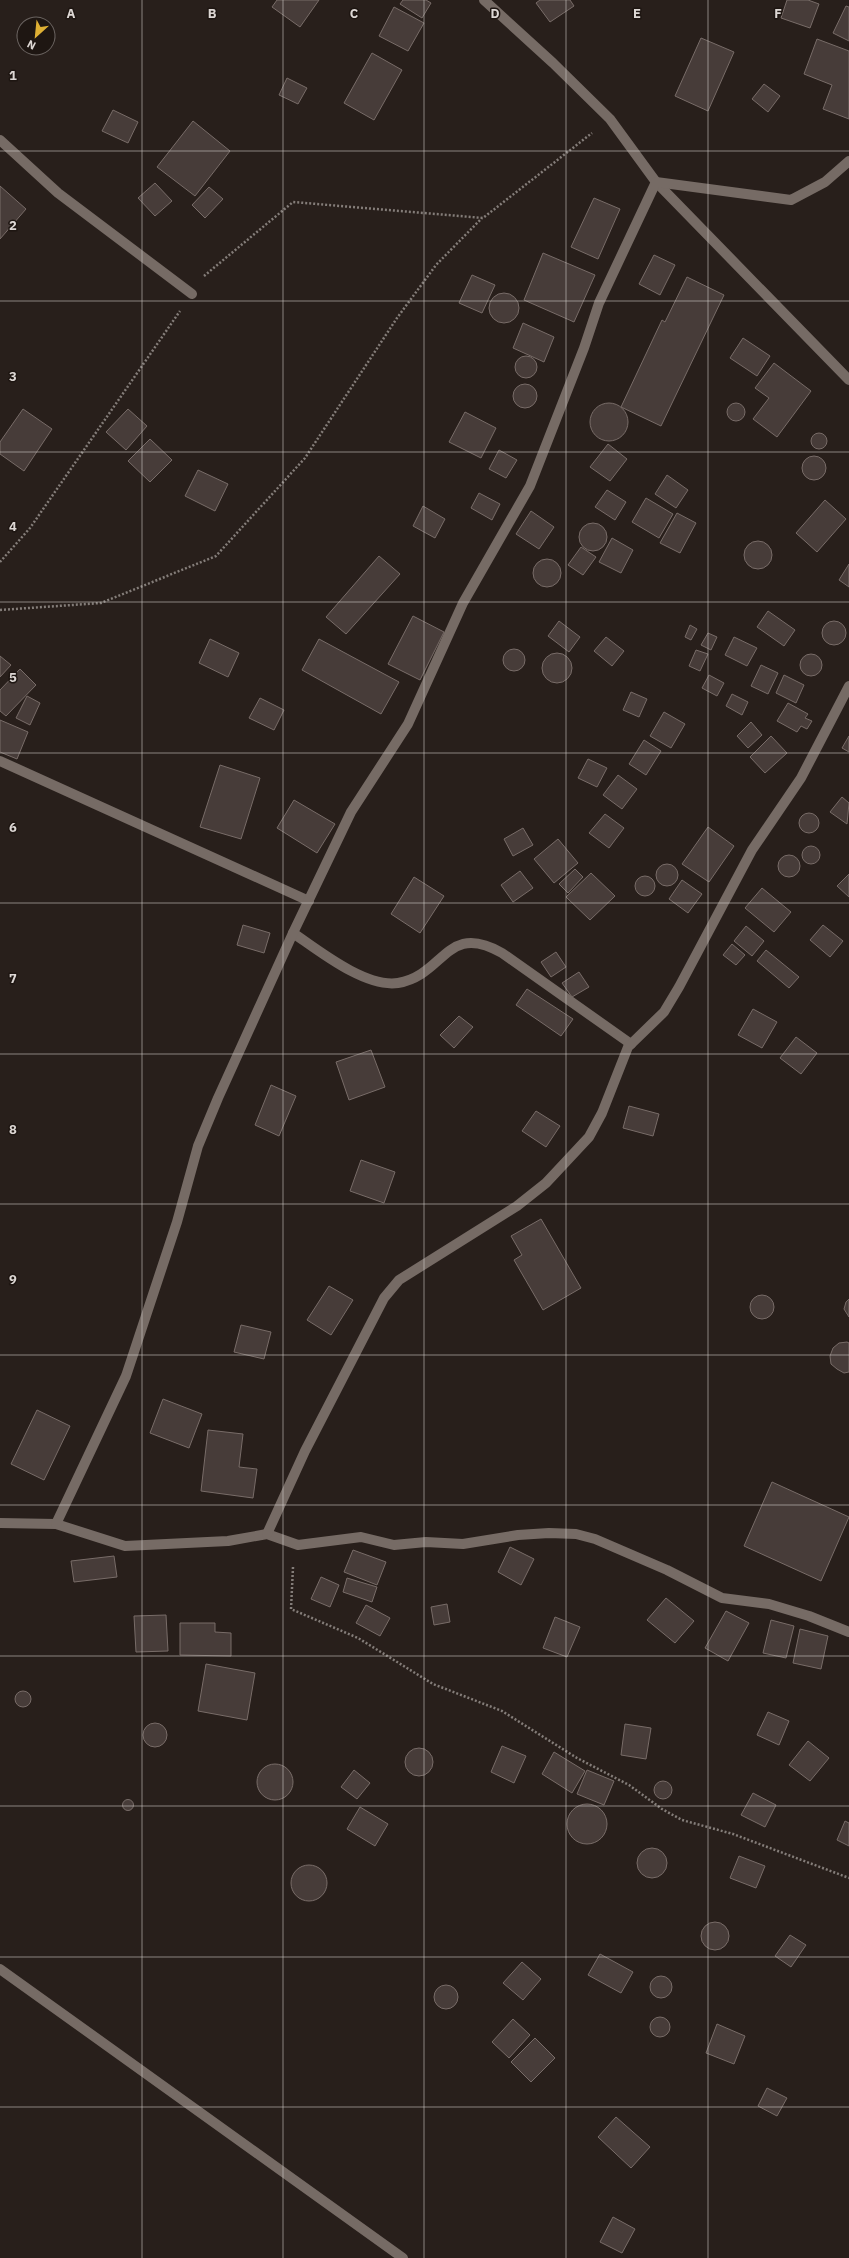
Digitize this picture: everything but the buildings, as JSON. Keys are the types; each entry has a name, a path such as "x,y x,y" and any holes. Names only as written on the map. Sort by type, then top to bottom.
{"street":[{"path":"484,0 553,63 610,119 656,182 849,380"},
{"path":"0,140 58,193 192,294"},
{"path":"656,182 791,200 825,182 849,161"},
{"path":"56,1524 126,1376 177,1222 198,1146 293,933 350,812 408,724 463,603 530,486 584,348 599,303 656,182"},
{"path":"267,1534 305,1451 384,1298 399,1280 516,1206 546,1183 588,1137 602,1113 624,1056 631,1044 664,1012 679,987 752,850 801,778 849,686"},
{"path":"0,761 309,901"},
{"path":"293,933 345,969 374,980 397,983 424,973 448,951 458,945 470,942 484,944 502,953 631,1044"},
{"path":"0,1523 56,1524 125,1546 228,1541 267,1534 298,1545 361,1537 394,1545 426,1542 463,1544 534,1534 576,1534 595,1539 660,1567 722,1598 769,1604 809,1616 849,1632"},
{"path":"0,1969 403,2258"}],"path":[{"path":"0,610 101,603 216,556 305,458 397,318 436,265 482,218 610,119"},
{"path":"0,562 30,528 204,275 293,202 482,218"},
{"path":"298,1545 291,1575 291,1609 358,1638 433,1684 502,1711 577,1758 629,1785 662,1809 682,1820 733,1834 849,1878"}]}
